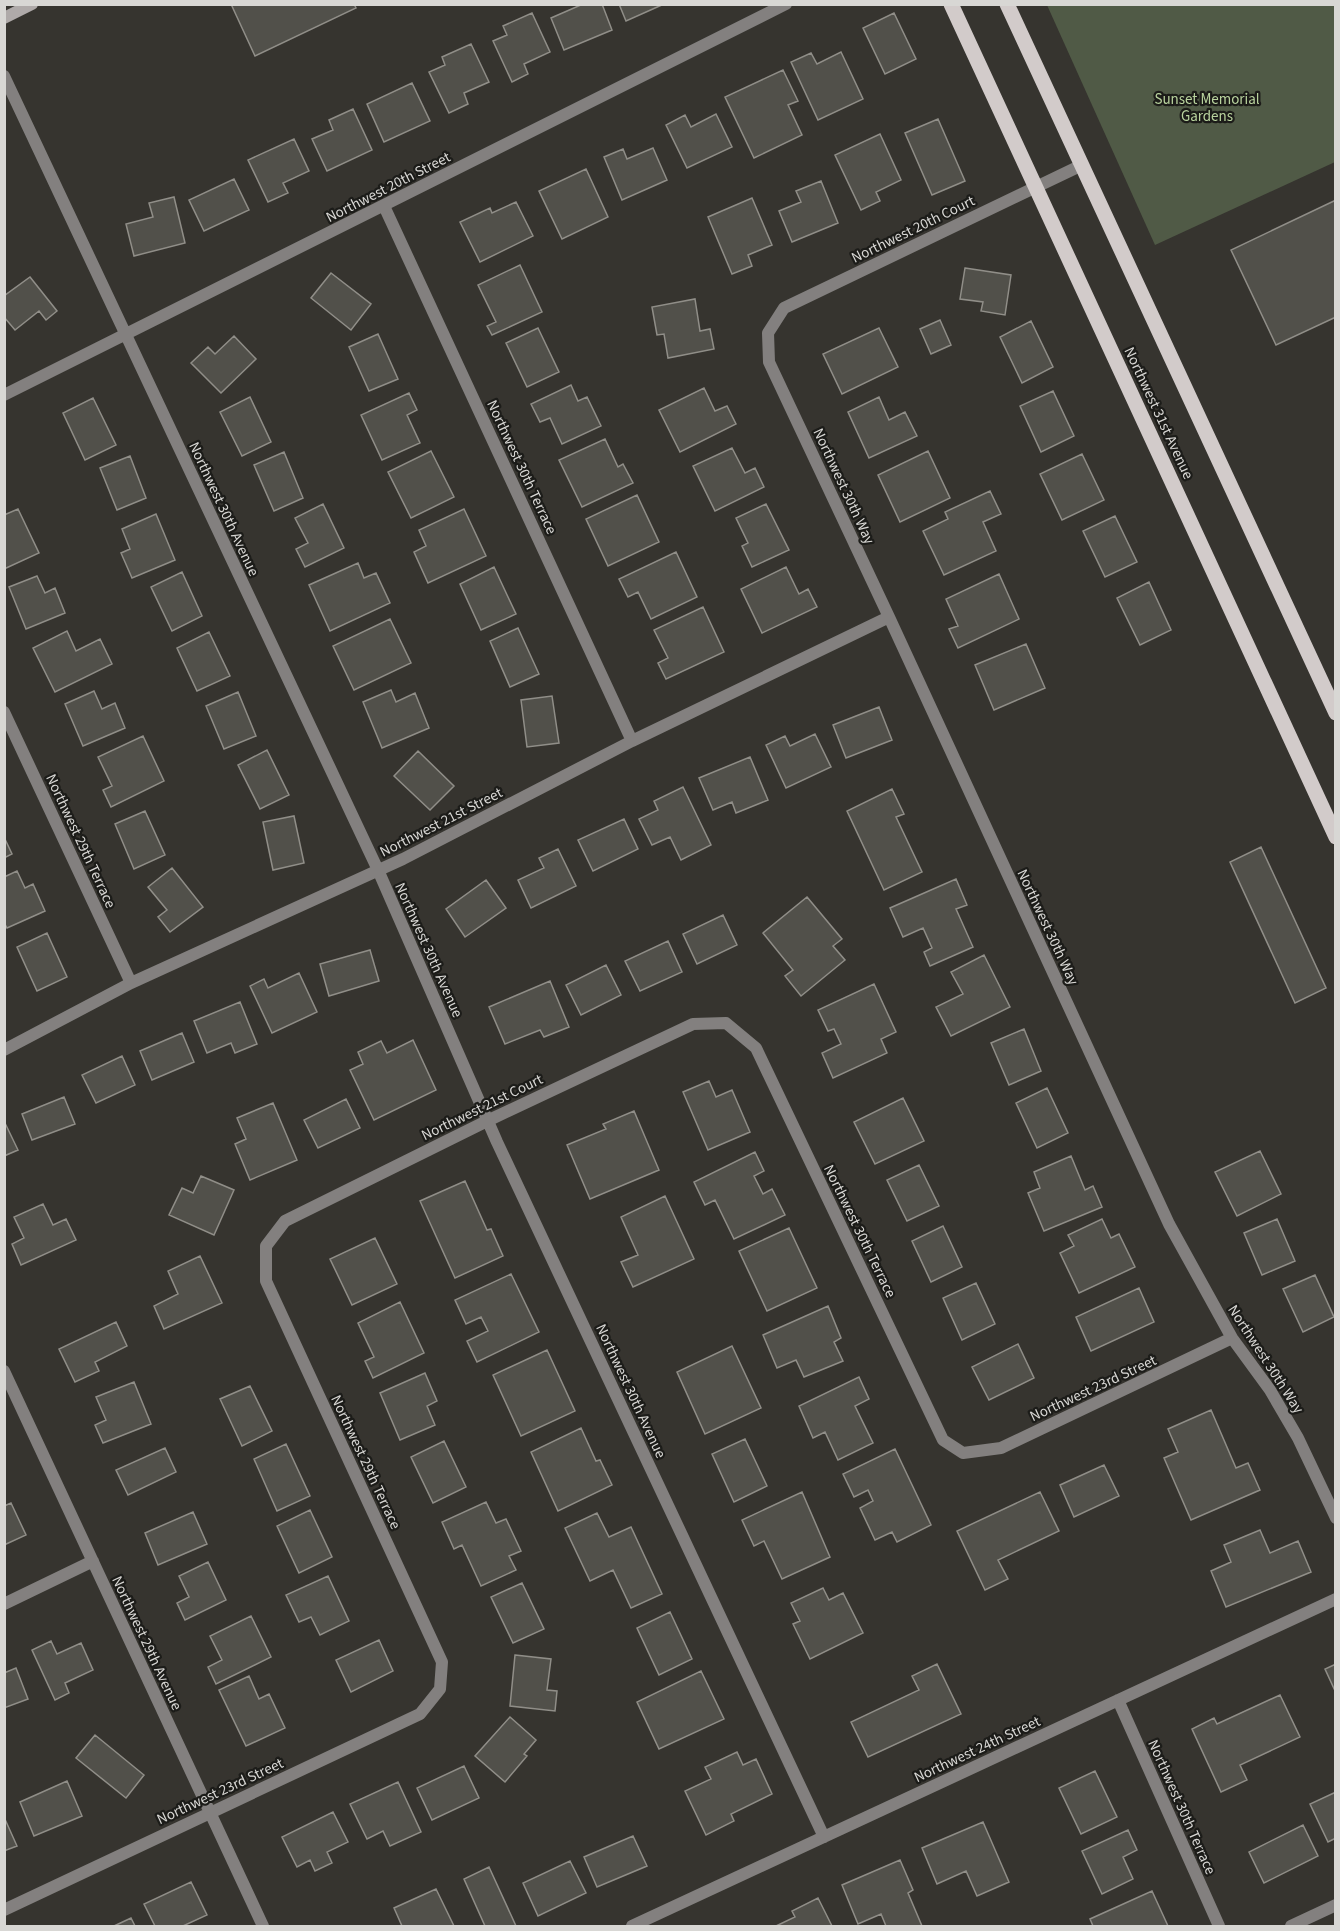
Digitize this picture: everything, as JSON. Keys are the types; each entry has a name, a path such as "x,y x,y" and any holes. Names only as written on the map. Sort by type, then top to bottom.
{"main road":[{"name":"Northwest 31st Avenue","path":"951,4 1335,837"},
{"path":"1006,4 1335,712"}],"street":[{"path":"4,18 32,4"},
{"name":"Northwest 20th Street","path":"4,395 786,4"},
{"name":"Northwest 30th Avenue","path":"4,76 378,870 487,1121 824,1837"},
{"name":"Northwest 20th Court","path":"768,333 784,308 1082,165"},
{"name":"Northwest 30th Terrace","path":"384,206 632,741"},
{"name":"Northwest 30th Way","path":"768,333 769,362 1169,1224 1232,1338 1270,1390 1298,1438 1335,1518"},
{"name":"Northwest 21st Street","path":"4,1050 131,983 378,870 632,741 889,618"},
{"name":"Northwest 29th Terrace","path":"4,711 131,983"},
{"name":"Northwest 30th Terrace","path":"726,1023 756,1048 943,1440 963,1453"},
{"name":"Northwest 21st Court","path":"266,1246 285,1221 487,1121 693,1024 726,1023"},
{"name":"Northwest 29th Terrace","path":"266,1246 266,1281 442,1662 440,1689"},
{"name":"Northwest 23rd Street","path":"963,1453 1001,1448 1232,1338"},
{"name":"Northwest 29th Avenue","path":"4,1371 263,1926"},
{"path":"4,1604 93,1561"},
{"name":"Northwest 24th Street","path":"632,1926 1335,1599"},
{"name":"Northwest 23rd Street","path":"4,1910 420,1714 440,1689"},
{"name":"Northwest 30th Terrace","path":"1118,1701 1219,1926"},
{"path":"1290,1926 1335,1905"}],"green space":[{"name":"Sunset Memorial Gardens","path":"1047,5 1335,5 1335,162 1155,245"}],"building":[{"path":"231,4 354,4 356,8 255,56"},
{"path":"583,4 602,4 612,30 564,50 551,18"},
{"path":"619,4 664,4 626,21"},
{"path":"532,13 550,52 524,64 528,74 512,82 493,41 507,35 503,26"},
{"path":"894,13 916,59 885,74 863,28"},
{"path":"471,44 489,82 464,93 468,104 449,113 429,72 445,65 442,57"},
{"path":"841,52 863,99 818,120 791,62 811,53 817,64"},
{"path":"783,70 798,101 788,105 802,135 754,158 725,97"},
{"path":"412,83 430,121 384,142 367,104"},
{"path":"353,109 372,150 327,171 312,139 333,130 329,120"},
{"path":"716,114 732,147 687,168 666,125 685,115 691,127"},
{"path":"938,119 965,181 932,195 905,133"},
{"path":"880,134 901,180 876,192 880,201 861,210 835,155"},
{"path":"294,139 309,171 283,183 288,193 268,202 248,160"},
{"path":"653,148 667,180 622,200 604,157 623,149 627,159"},
{"path":"586,169 608,217 562,239 539,191"},
{"path":"234,179 249,210 204,231 189,200"},
{"path":"821,181 838,223 792,242 779,211 801,202 796,191"},
{"path":"174,197 185,243 134,256 126,224 153,217 149,203"},
{"path":"752,198 772,245 748,255 752,266 732,274 708,217"},
{"path":"1336,200 1336,317 1276,345 1231,250"},
{"path":"516,202 533,236 480,262 460,222 490,208 492,213"},
{"path":"520,265 542,312 492,335 487,326 496,322 478,285"},
{"path":"965,268 1011,275 1005,315 981,311 983,302 960,299"},
{"path":"331,273 371,304 351,330 311,298"},
{"path":"30,277 57,311 46,320 39,311 15,330 4,317 4,296"},
{"path":"695,299 700,331 710,329 714,349 668,358 664,334 657,335 652,307"},
{"path":"940,320 951,345 931,354 920,329"},
{"path":"1031,321 1053,367 1022,383 1000,337"},
{"path":"538,328 559,372 527,387 506,343"},
{"path":"879,328 898,367 842,394 823,354"},
{"path":"378,334 398,379 369,391 349,347"},
{"path":"234,336 256,359 221,393 191,363 208,347 215,354"},
{"path":"571,385 578,401 587,397 601,426 562,444 550,418 540,422 531,404"},
{"path":"704,388 715,411 727,406 736,424 680,452 659,410"},
{"path":"1053,391 1074,436 1041,452 1020,406"},
{"path":"409,393 417,410 407,415 420,443 382,460 361,415"},
{"path":"250,397 271,442 242,456 220,412"},
{"path":"879,397 889,420 905,412 917,436 869,458 848,412"},
{"path":"93,398 116,445 85,460 63,413"},
{"path":"605,439 618,467 623,464 633,483 582,507 559,460"},
{"path":"732,448 745,473 755,468 764,487 715,511 693,466"},
{"path":"431,451 454,497 411,518 388,472"},
{"path":"928,451 950,498 900,522 878,475"},
{"path":"284,452 303,498 274,511 254,465"},
{"path":"1082,454 1104,500 1062,520 1040,474"},
{"path":"130,456 146,498 117,510 100,468"},
{"path":"990,491 1001,514 983,522 996,551 944,575 923,531 948,519 945,512"},
{"path":"637,495 659,542 608,566 586,519"},
{"path":"323,504 344,548 305,567 296,549 308,543 295,518"},
{"path":"766,504 789,550 752,567 742,546 748,543 736,518"},
{"path":"18,509 39,553 4,569 4,515"},
{"path":"464,509 486,556 428,583 414,552 426,546 419,530"},
{"path":"156,514 175,560 132,578 121,553 130,549 122,529"},
{"path":"1115,516 1137,562 1105,577 1083,531"},
{"path":"676,552 697,597 651,619 638,592 628,597 619,579"},
{"path":"358,563 364,578 376,573 390,603 330,631 309,585"},
{"path":"494,567 516,614 481,630 460,584"},
{"path":"786,567 799,594 808,589 817,607 762,633 741,589"},
{"path":"182,572 202,616 172,631 151,587"},
{"path":"999,574 1019,619 958,648 949,629 958,626 946,599"},
{"path":"37,576 45,593 55,588 65,613 26,629 9,587"},
{"path":"1149,582 1171,630 1140,645 1117,598"},
{"path":"703,607 724,652 666,679 658,663 668,658 654,630"},
{"path":"390,619 411,663 354,690 333,646"},
{"path":"518,628 539,674 510,687 490,641"},
{"path":"67,631 76,651 100,639 112,664 55,692 33,648"},
{"path":"209,632 230,676 197,691 177,648"},
{"path":"1026,644 1045,688 994,710 975,665"},
{"path":"391,690 396,702 415,693 429,728 382,748 363,702"},
{"path":"94,691 102,709 115,703 125,728 83,746 65,704"},
{"path":"238,692 256,736 224,749 206,706"},
{"path":"552,696 559,743 527,747 521,700"},
{"path":"879,707 892,740 846,758 833,725"},
{"path":"815,734 831,767 786,788 766,745 785,736 790,746"},
{"path":"143,736 164,781 111,807 103,790 112,786 98,757"},
{"path":"267,750 289,795 260,809 238,765"},
{"path":"418,751 454,786 430,810 394,776"},
{"path":"750,757 768,800 736,813 732,802 713,810 699,778"},
{"path":"683,787 711,845 681,860 670,837 652,845 639,819 658,810 654,801"},
{"path":"892,789 904,814 896,817 922,872 884,890 847,811"},
{"path":"145,811 165,855 134,869 115,824"},
{"path":"294,816 304,863 273,870 263,822"},
{"path":"624,819 638,849 593,871 578,840"},
{"path":"4,837 12,854 4,858"},
{"path":"1261,847 1326,988 1295,1003 1230,862"},
{"path":"558,849 576,886 531,908 518,880 544,868 539,858"},
{"path":"172,868 203,907 170,932 158,917 167,910 148,887"},
{"path":"17,871 25,888 33,884 45,911 7,928 4,923 4,877"},
{"path":"956,879 967,905 956,909 973,947 930,966 924,952 932,948 923,928 903,937 890,908"},
{"path":"486,880 506,908 465,937 446,909"},
{"path":"807,897 842,939 833,946 845,960 801,996 785,976 793,970 763,933"},
{"path":"723,915 737,945 697,964 683,934"},
{"path":"47,933 67,977 37,991 17,947"},
{"path":"668,941 682,972 640,991 625,961"},
{"path":"370,950 379,981 329,996 320,964"},
{"path":"984,955 1010,1007 951,1036 936,1007 963,994 951,972"},
{"path":"606,965 621,995 581,1015 566,985"},
{"path":"299,973 317,1012 272,1033 250,986 264,979 268,988"},
{"path":"550,981 569,1027 544,1037 540,1030 505,1044 489,1007"},
{"path":"874,984 896,1032 881,1039 887,1053 833,1078 822,1053 841,1044 834,1029 828,1031 818,1010"},
{"path":"240,1002 257,1044 235,1053 231,1043 207,1053 194,1021"},
{"path":"1024,1029 1041,1071 1009,1085 991,1043"},
{"path":"182,1033 194,1062 152,1080 140,1051"},
{"path":"413,1040 436,1090 374,1120 350,1070 363,1064 358,1052 381,1041 387,1053"},
{"path":"122,1056 135,1085 96,1103 82,1075"},
{"path":"709,1081 716,1097 732,1090 750,1132 708,1150 683,1092"},
{"path":"1047,1088 1068,1133 1037,1148 1016,1103"},
{"path":"64,1097 75,1124 32,1140 22,1114"},
{"path":"903,1098 924,1141 875,1164 854,1122"},
{"path":"346,1099 360,1128 318,1148 304,1120"},
{"path":"273,1103 297,1160 250,1180 235,1144 246,1139 237,1118"},
{"path":"634,1111 659,1170 590,1199 567,1145 606,1129 603,1124"},
{"path":"4,1121 18,1150 4,1156"},
{"path":"1260,1151 1281,1194 1237,1216 1215,1172"},
{"path":"755,1152 764,1171 754,1176 763,1194 772,1189 785,1215 734,1239 715,1200 705,1205 694,1182"},
{"path":"1071,1156 1085,1190 1093,1186 1102,1207 1044,1231 1028,1193 1040,1188 1034,1172"},
{"path":"919,1165 939,1206 907,1221 887,1180"},
{"path":"201,1176 234,1190 214,1235 169,1215 182,1188 193,1193"},
{"path":"465,1181 487,1230 491,1229 503,1256 455,1278 420,1201"},
{"path":"665,1196 694,1259 633,1287 621,1262 638,1255 621,1217"},
{"path":"43,1204 53,1225 66,1219 76,1240 21,1265 12,1244 24,1238 14,1217"},
{"path":"1102,1219 1111,1238 1119,1234 1135,1267 1079,1293 1060,1253 1074,1246 1068,1235"},
{"path":"1277,1219 1295,1261 1262,1275 1244,1233"},
{"path":"943,1226 962,1267 931,1282 912,1241"},
{"path":"789,1228 817,1288 767,1311 739,1251"},
{"path":"375,1238 397,1284 352,1305 330,1259"},
{"path":"200,1256 222,1303 164,1329 154,1306 178,1294 168,1271"},
{"path":"511,1274 539,1332 477,1362 467,1341 488,1331 481,1317 466,1324 455,1300"},
{"path":"1315,1275 1334,1317 1303,1332 1283,1289"},
{"path":"976,1283 995,1324 962,1340 943,1298"},
{"path":"1139,1288 1154,1322 1091,1351 1076,1317"},
{"path":"400,1302 424,1353 373,1378 365,1361 374,1357 358,1323"},
{"path":"828,1306 841,1338 834,1342 843,1361 804,1377 796,1360 777,1368 763,1335"},
{"path":"116,1322 127,1346 95,1362 99,1371 75,1382 59,1349"},
{"path":"1018,1344 1034,1378 989,1400 972,1367"},
{"path":"732,1346 761,1408 705,1434 677,1372"},
{"path":"547,1350 575,1411 521,1436 493,1375"},
{"path":"425,1373 437,1401 427,1406 435,1425 400,1440 380,1393"},
{"path":"859,1377 869,1399 855,1406 873,1443 838,1460 825,1432 813,1438 799,1406"},
{"path":"134,1382 151,1424 103,1443 95,1425 106,1420 96,1397"},
{"path":"250,1386 272,1431 242,1446 220,1399"},
{"path":"1211,1410 1236,1468 1248,1463 1260,1490 1191,1520 1164,1458 1178,1452 1168,1429"},
{"path":"581,1428 596,1461 600,1460 612,1485 558,1511 531,1452"},
{"path":"745,1439 767,1486 734,1502 712,1454"},
{"path":"444,1441 466,1487 433,1503 411,1457"},
{"path":"286,1444 310,1496 277,1511 254,1459"},
{"path":"165,1448 176,1472 128,1495 116,1470"},
{"path":"895,1449 931,1525 897,1542 892,1532 875,1540 860,1508 873,1501 868,1490 854,1497 843,1474"},
{"path":"1104,1465 1119,1496 1074,1517 1060,1485"},
{"path":"802,1492 830,1557 782,1579 764,1541 754,1546 742,1520"},
{"path":"1040,1492 1059,1531 998,1560 1008,1579 985,1590 957,1531"},
{"path":"486,1502 496,1523 506,1519 521,1551 509,1556 516,1570 481,1586 462,1545 454,1549 442,1522"},
{"path":"11,1503 26,1535 4,1545 4,1506"},
{"path":"310,1510 332,1557 299,1573 277,1526"},
{"path":"193,1512 207,1544 158,1565 145,1533"},
{"path":"597,1513 609,1537 631,1527 662,1594 631,1608 613,1570 590,1581 565,1528"},
{"path":"1260,1530 1270,1553 1298,1541 1311,1572 1226,1607 1211,1571 1231,1562 1224,1545"},
{"path":"208,1562 226,1600 185,1620 177,1603 189,1597 179,1576"},
{"path":"328,1576 349,1621 320,1635 311,1617 299,1622 286,1595"},
{"path":"522,1583 544,1629 513,1643 491,1597"},
{"path":"823,1588 829,1600 843,1593 863,1633 810,1659 793,1624 800,1621 791,1603"},
{"path":"670,1612 692,1659 659,1675 637,1628"},
{"path":"251,1616 271,1657 216,1684 208,1667 222,1660 210,1636"},
{"path":"379,1640 393,1671 351,1692 336,1660"},
{"path":"51,1641 57,1654 81,1643 93,1670 65,1683 69,1693 55,1700 32,1650"},
{"path":"515,1655 551,1659 547,1690 557,1691 555,1711 510,1706"},
{"path":"937,1664 961,1714 868,1757 851,1722 919,1690 912,1676"},
{"path":"1336,1664 1336,1693 1325,1669"},
{"path":"16,1668 28,1699 4,1708 4,1673"},
{"path":"701,1671 724,1719 659,1749 637,1702"},
{"path":"249,1676 259,1699 269,1694 285,1728 246,1746 219,1690"},
{"path":"1280,1695 1300,1737 1240,1765 1247,1780 1221,1792 1192,1729 1214,1718 1217,1724"},
{"path":"510,1717 536,1740 524,1754 527,1756 505,1782 475,1756"},
{"path":"95,1735 144,1775 126,1798 76,1758"},
{"path":"737,1752 743,1765 756,1759 772,1794 731,1814 734,1821 706,1835 685,1791 711,1779 705,1767"},
{"path":"464,1766 479,1798 432,1820 417,1788"},
{"path":"1095,1771 1117,1817 1081,1834 1059,1788"},
{"path":"67,1781 82,1816 34,1836 20,1802"},
{"path":"398,1782 421,1832 390,1846 383,1831 367,1839 350,1804"},
{"path":"1336,1792 1336,1838 1328,1842 1310,1804"},
{"path":"333,1812 348,1842 327,1852 332,1863 315,1871 310,1860 297,1867 282,1837"},
{"path":"4,1817 17,1846 4,1851"},
{"path":"983,1822 1009,1882 977,1896 966,1871 937,1884 922,1848"},
{"path":"1303,1825 1318,1856 1264,1883 1249,1852"},
{"path":"1128,1830 1137,1850 1123,1857 1133,1879 1102,1894 1082,1851"},
{"path":"633,1836 647,1866 597,1887 584,1857"},
{"path":"900,1860 913,1890 908,1893 922,1926 886,1926 881,1914 858,1924 842,1885"},
{"path":"570,1861 586,1893 538,1916 523,1883"},
{"path":"489,1867 516,1926 485,1926 464,1879"},
{"path":"191,1882 207,1915 183,1926 155,1926 144,1904"},
{"path":"436,1889 454,1926 402,1926 394,1908"},
{"path":"1152,1891 1168,1926 1093,1926 1090,1919"},
{"path":"818,1898 832,1926 776,1926 795,1917 792,1911"},
{"path":"131,1918 135,1926 114,1926"}]}
